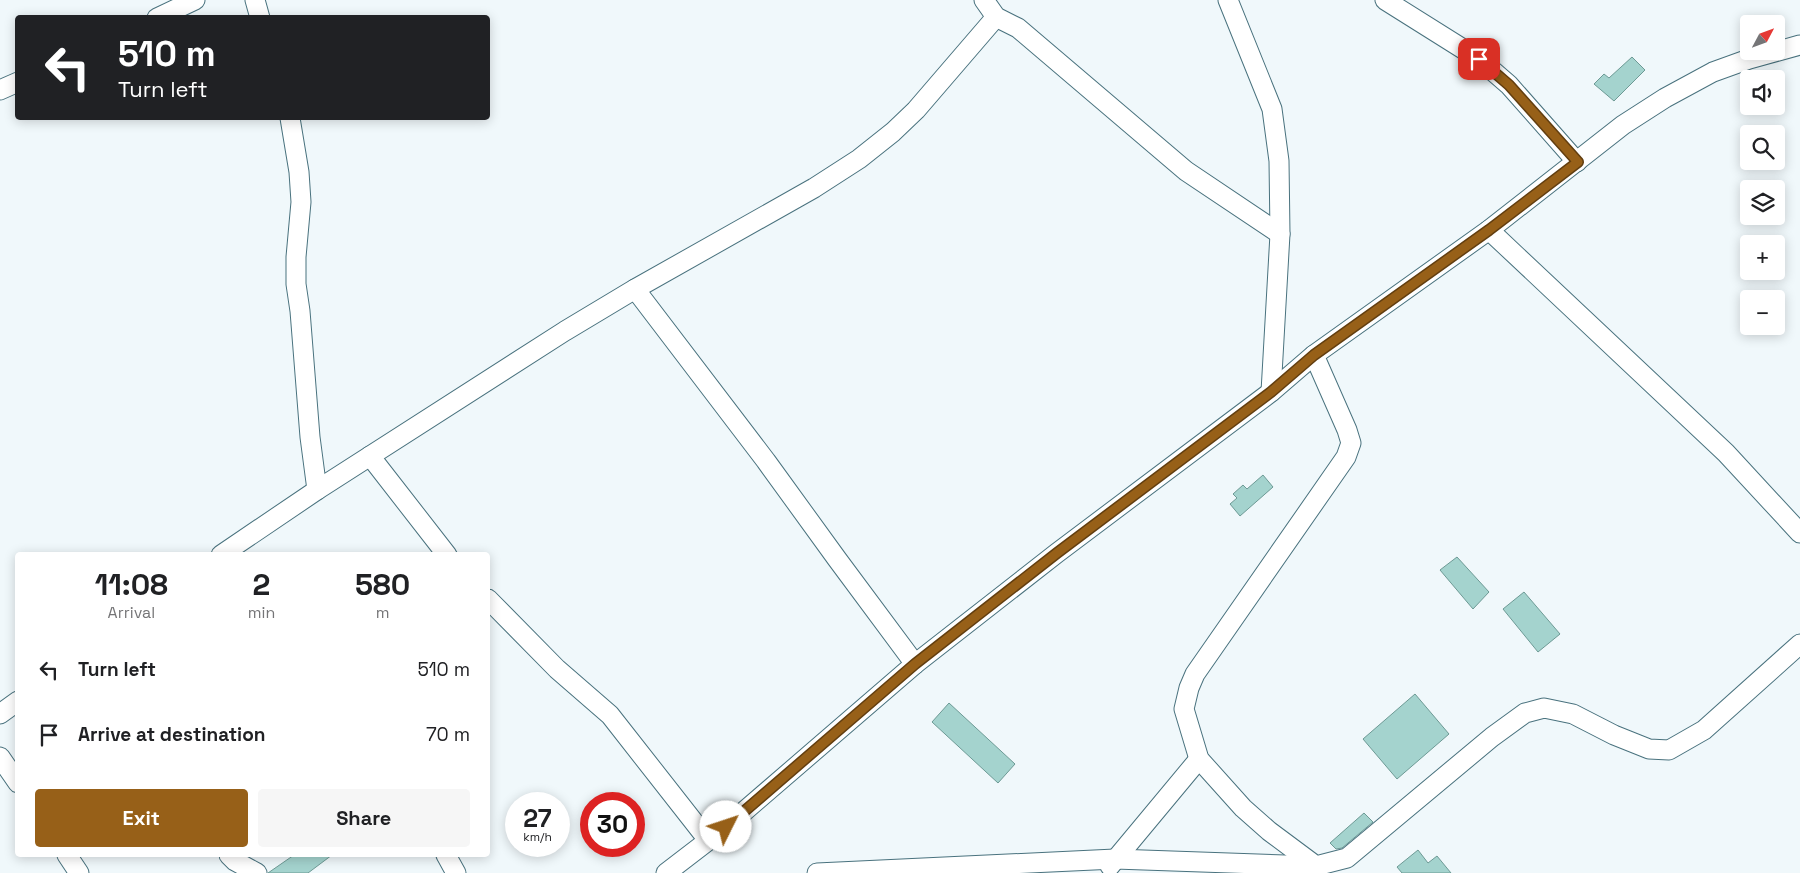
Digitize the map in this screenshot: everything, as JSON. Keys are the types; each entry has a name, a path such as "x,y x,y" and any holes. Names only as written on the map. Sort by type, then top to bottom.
{"street":[{"path":"164,15 196,0"},
{"path":"255,0 259,15"},
{"path":"984,0 996,17 1018,28 1186,171 1280,234"},
{"path":"1228,0 1272,109 1279,161 1280,234 1271,392"},
{"path":"1385,0 1479,59 1509,85 1578,162"},
{"path":"225,552 317,490 565,332 635,289 814,188 859,159 893,132 916,110 996,17"},
{"path":"666,873 708,840 915,664 1132,496 1271,392 1314,355 1489,230 1623,125 1665,98 1713,72 1749,59 1800,45"},
{"path":"0,90 15,83"},
{"path":"290,120 299,172 301,202 296,257 296,284 300,311 310,437 317,490"},
{"path":"1489,230 1726,453 1800,533"},
{"path":"635,289 766,461 915,664"},
{"path":"1314,355 1347,430 1351,443 1346,457 1195,674 1189,688 1184,709 1199,760 1243,808 1269,831 1316,866"},
{"path":"370,456 445,552"},
{"path":"490,601 557,669 610,715 708,840"},
{"path":"818,873 1109,866 1316,866 1331,864 1347,858 1492,737 1525,713 1544,708 1573,714 1614,735 1649,749 1669,750 1704,730 1800,644"},
{"path":"0,714 15,703"},
{"path":"0,757 15,779"},
{"path":"1109,866 1199,760"},
{"path":"68,857 79,873"},
{"path":"231,857 257,873"},
{"path":"447,857 456,873"}],"building":[{"path":"1632,57 1645,70 1614,101 1594,84 1604,74 1609,78"},
{"path":"1263,475 1273,487 1240,516 1230,504 1237,498 1233,494 1243,485 1247,489"},
{"path":"1457,557 1489,592 1473,609 1440,570"},
{"path":"1524,592 1560,634 1538,652 1503,609"},
{"path":"1415,694 1449,734 1397,779 1363,739"},
{"path":"949,703 1015,764 998,783 932,722"},
{"path":"1364,813 1373,822 1342,848 1336,849 1330,843"},
{"path":"1418,850 1428,863 1437,856 1451,873 1402,873 1397,867"},
{"path":"291,857 329,857 308,873 268,873"}],"route":[{"path":"726,827 915,664 1057,553 1271,392 1314,355 1489,230 1578,162 1509,85 1479,59"}]}
